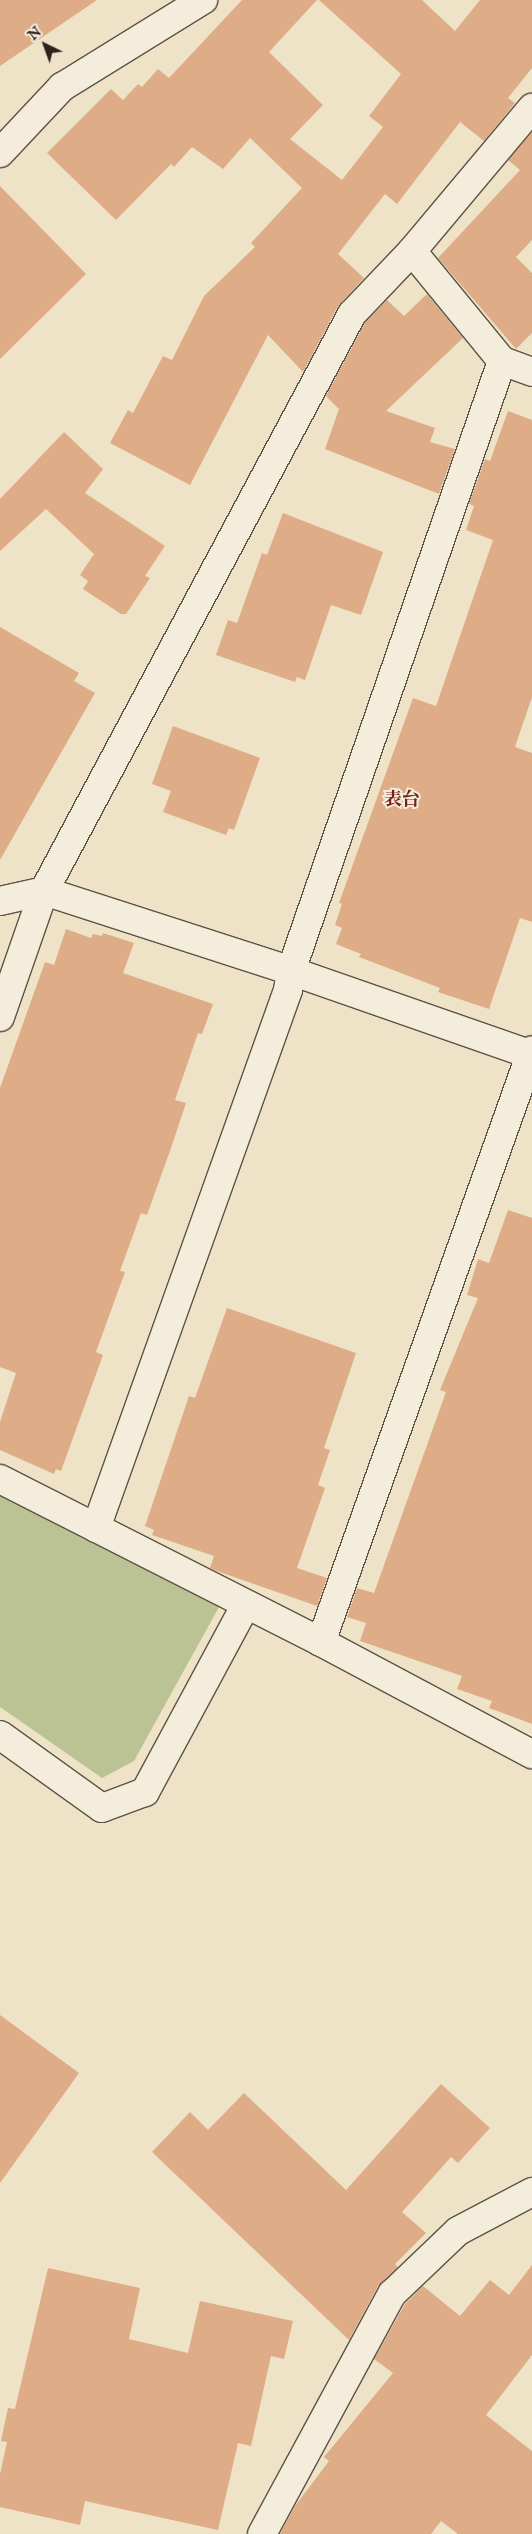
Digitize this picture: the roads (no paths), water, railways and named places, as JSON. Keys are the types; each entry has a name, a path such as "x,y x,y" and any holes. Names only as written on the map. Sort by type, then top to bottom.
{"street":[{"path":"0,152 62,87 203,0"},
{"path":"0,1017 44,891 352,314 412,251 532,108"},
{"path":"412,251 502,361 532,372"},
{"path":"96,1528 288,990 291,971 502,361"},
{"path":"0,901 44,891 291,971 532,1053 321,1642"},
{"path":"0,1479 244,1606 321,1642 532,1754"},
{"path":"0,1735 102,1808 145,1792 244,1606"},
{"path":"262,2534 392,2294 458,2231 532,2192"}],"district":[{"name":"表台","path":"402,801"}]}
